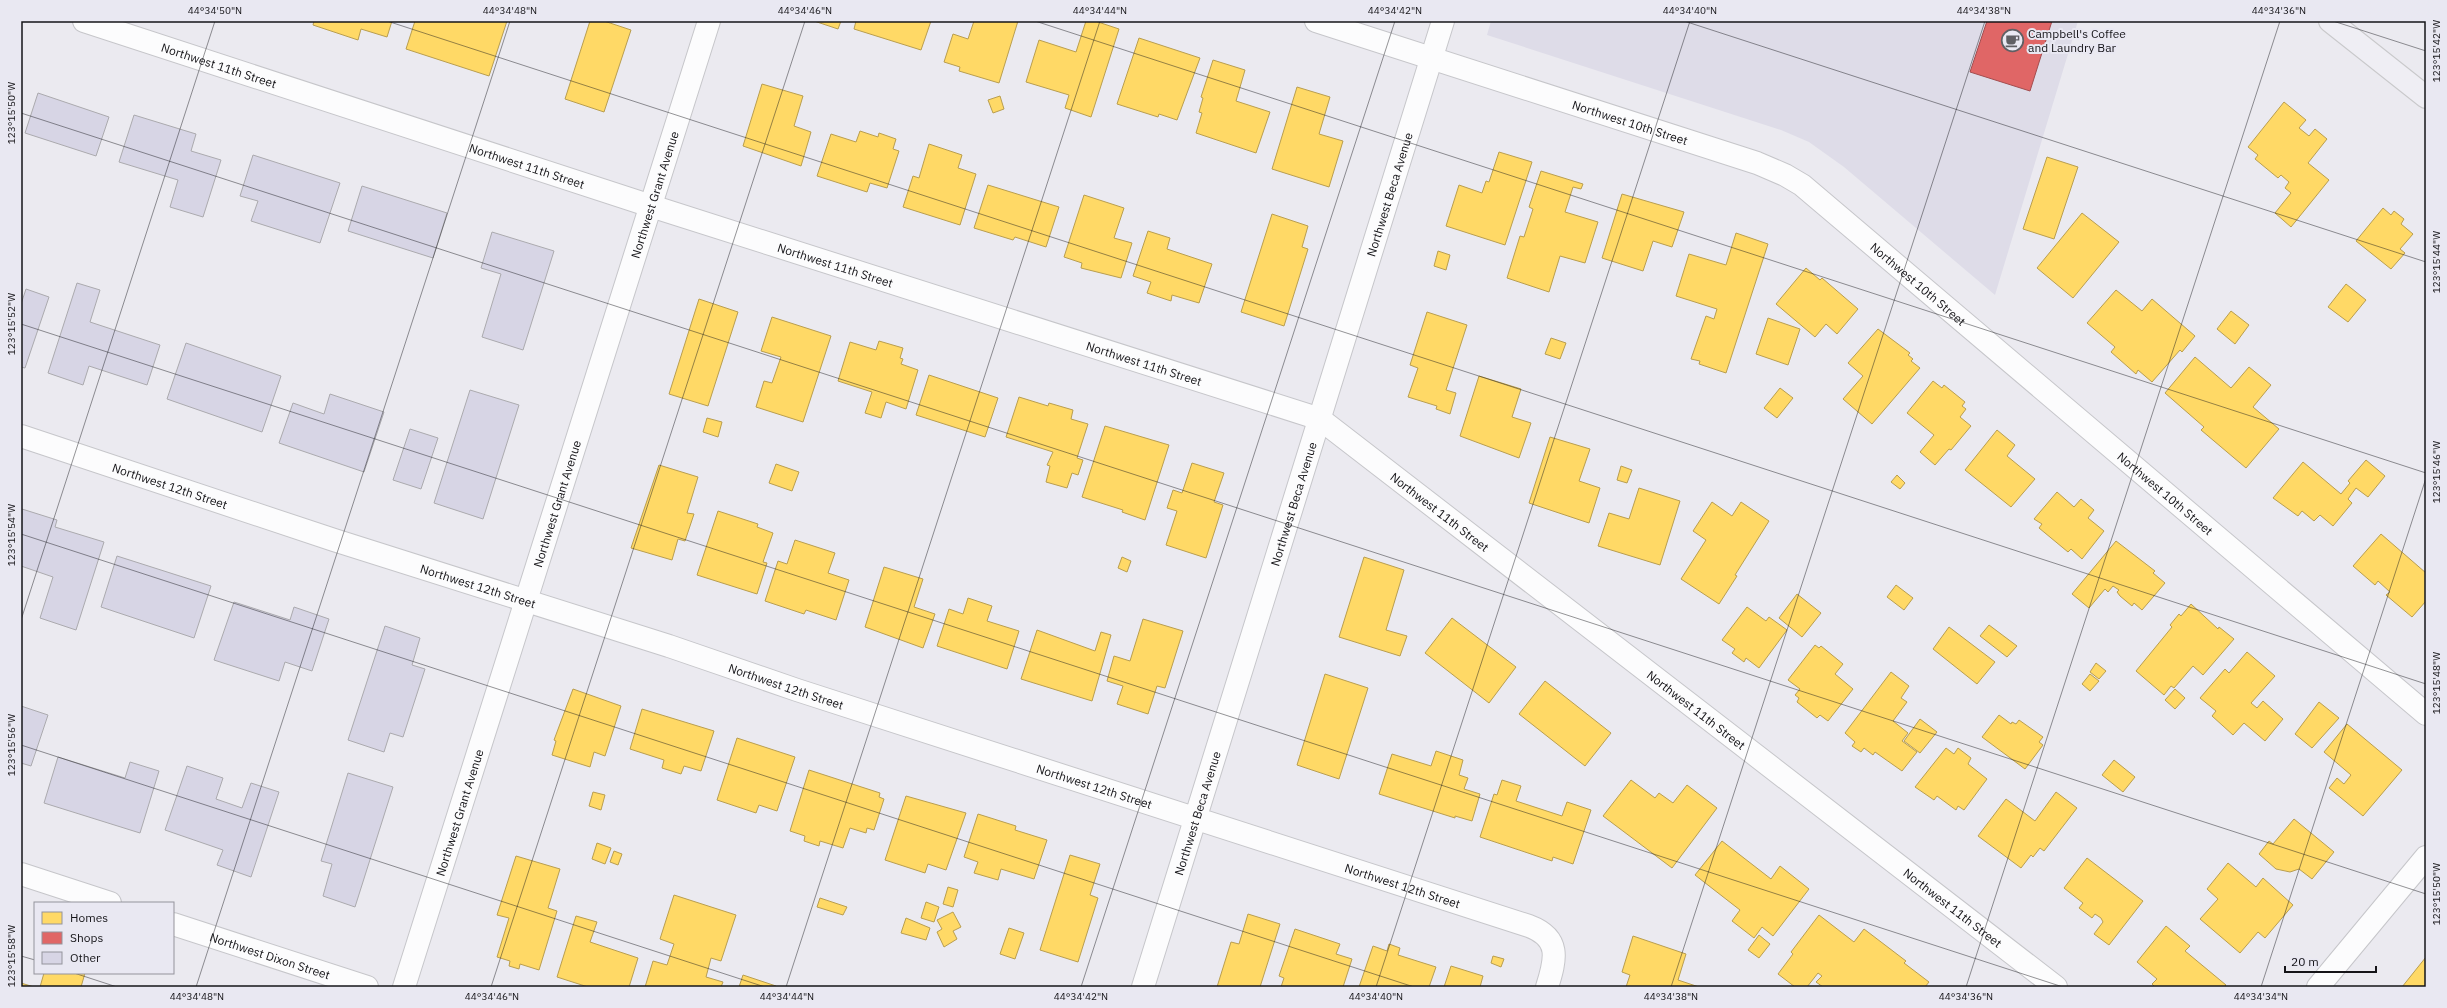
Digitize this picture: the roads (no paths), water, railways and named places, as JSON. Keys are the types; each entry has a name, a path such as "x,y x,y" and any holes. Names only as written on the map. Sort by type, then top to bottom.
{"main road":[{"path":"2330,21 2424,91"}],"street":[{"name":"Northwest 11th Street","path":"84,21 651,206 1320,419 2056,987"},
{"name":"Northwest Grant Avenue","path":"404,987 709,21"},
{"name":"Northwest 10th Street","path":"1316,21 1757,163 1785,175 1802,185 2426,714"},
{"name":"Northwest Beca Avenue","path":"1143,987 1443,21"},
{"name":"Northwest 12th Street","path":"21,436 326,538 669,646 797,690 1540,930 1548,938 1555,961 1547,987"},
{"path":"2318,987 2426,857"},
{"path":"21,874 107,902"},
{"name":"Northwest Dixon Street","path":"174,924 367,987"}],"place":[{"name":"Campbell's Coffee and Laundry Bar","path":"2013,40"}]}
